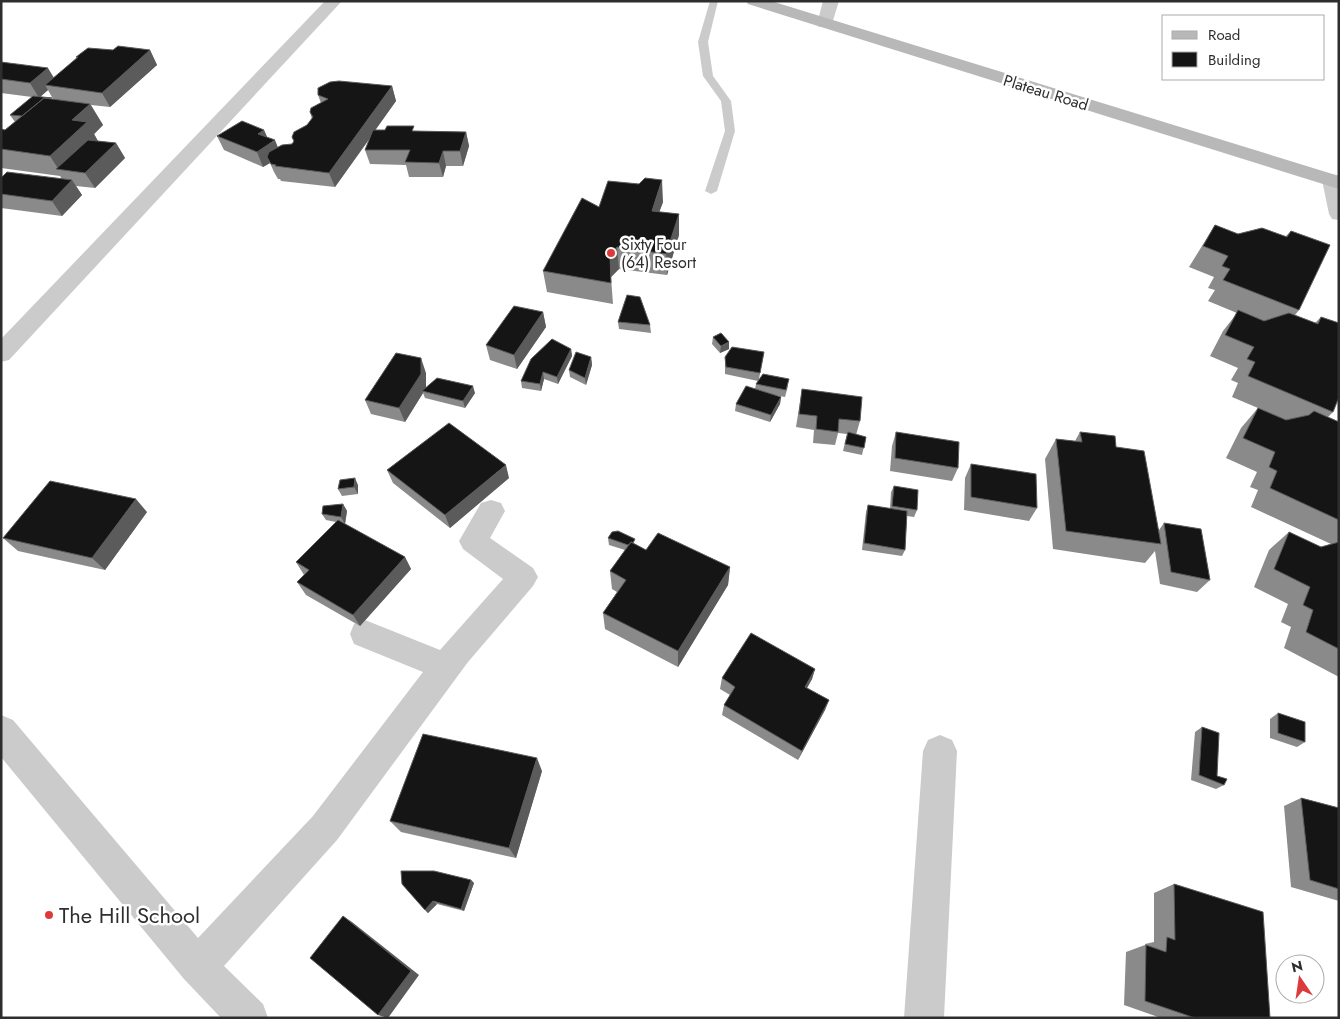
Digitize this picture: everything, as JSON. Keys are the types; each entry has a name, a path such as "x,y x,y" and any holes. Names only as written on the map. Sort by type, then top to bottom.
{"street":[{"path":"1,354 334,1"},
{"name":"Plateau Road","path":"754,1 1335,181"},
{"path":"825,24 831,1"},
{"path":"1335,181 1339,214"},
{"path":"197,966 227,936 325,828 445,668 523,577 472,541 492,511"},
{"path":"365,634 445,668"},
{"path":"1,731 197,966 249,1018"},
{"path":"924,1018 940,751"}],"lane":[{"path":"711,191 730,131 726,101 708,76 703,42 714,1"}],"building":[{"path":"118,46 150,50 102,93 45,85 88,48 113,50"},
{"path":"1,62 48,68 30,83 1,79"},
{"path":"339,81 392,86 329,173 271,164 267,157 269,152 282,145 292,144 294,132 307,125 313,117 310,112 311,108 328,99 318,95 318,88 330,82"},
{"path":"33,96 52,98 44,98 22,116 10,115"},
{"path":"44,98 90,104 72,120 87,122 50,156 1,149 1,129 5,130"},
{"path":"242,121 264,130 258,134 275,140 257,152 217,136"},
{"path":"387,126 414,126 412,131 466,132 460,151 443,151 439,163 405,162 410,150 365,150 373,130 385,130"},
{"path":"88,140 116,143 85,173 56,169"},
{"path":"7,172 72,180 52,201 1,194 1,178"},
{"path":"645,178 662,180 652,211 679,214 666,254 617,247 610,256 611,283 543,271 582,198 599,207 608,181 639,184"},
{"path":"1215,225 1238,234 1262,228 1287,237 1291,231 1330,245 1299,310 1223,280 1230,269 1222,266 1228,256 1203,246"},
{"path":"627,295 640,297 650,325 618,322"},
{"path":"514,306 543,312 514,355 486,345"},
{"path":"1238,310 1264,321 1289,313 1318,324 1321,317 1339,323 1339,397 1333,412 1248,376 1255,362 1247,359 1254,347 1225,335"},
{"path":"721,333 729,342 721,346 713,337"},
{"path":"552,339 571,349 557,377 543,372 540,384 521,381 531,359"},
{"path":"732,347 764,352 760,373 726,367 725,357"},
{"path":"576,352 591,357 585,378 569,370"},
{"path":"396,353 421,358 421,374 399,408 365,400"},
{"path":"763,374 789,379 786,390 756,384"},
{"path":"437,378 473,386 463,401 422,391"},
{"path":"746,386 781,397 771,415 736,404"},
{"path":"802,389 862,397 860,421 839,419 838,432 816,429 817,416 799,414"},
{"path":"1258,408 1286,420 1309,415 1314,411 1339,422 1339,520 1270,488 1277,471 1269,467 1275,452 1243,438"},
{"path":"449,423 506,465 445,515 387,470"},
{"path":"848,432 866,437 864,448 845,444"},
{"path":"896,432 959,442 958,468 895,458"},
{"path":"1080,432 1115,436 1116,447 1144,451 1161,544 1066,531 1056,439 1082,442"},
{"path":"971,464 1036,474 1037,508 971,497"},
{"path":"355,478 354,487 338,489 340,480"},
{"path":"50,481 136,499 92,558 3,538"},
{"path":"894,486 918,490 917,510 892,506"},
{"path":"343,504 341,517 322,514 323,506"},
{"path":"868,505 907,511 905,550 864,543"},
{"path":"338,520 405,557 353,615 297,582 309,570 296,562"},
{"path":"1164,523 1201,529 1210,580 1171,572"},
{"path":"618,531 635,539 633,543 631,542 628,545 608,538 612,532"},
{"path":"1289,532 1321,547 1339,542 1339,649 1306,632 1313,610 1303,605 1310,587 1274,569"},
{"path":"658,533 730,567 678,651 603,613 626,580 610,571 631,542 646,550"},
{"path":"751,633 815,669 805,687 829,700 802,751 724,705 735,687 722,678"},
{"path":"1278,713 1305,722 1305,742 1278,733"},
{"path":"1202,727 1219,733 1217,776 1227,779 1224,785 1199,775"},
{"path":"423,734 537,758 509,848 390,821"},
{"path":"1301,798 1339,808 1339,889 1310,880"},
{"path":"401,871 434,871 471,880 461,909 433,901 425,910 402,884"},
{"path":"1174,884 1263,912 1270,1018 1195,1018 1145,1001 1146,945 1166,952 1167,937 1175,940"},
{"path":"343,916 411,971 378,1015 310,958"}],"place":[{"name":"Sixty Four (64) Resort","path":"611,253"},
{"name":"The Hill School","path":"49,915"}]}
